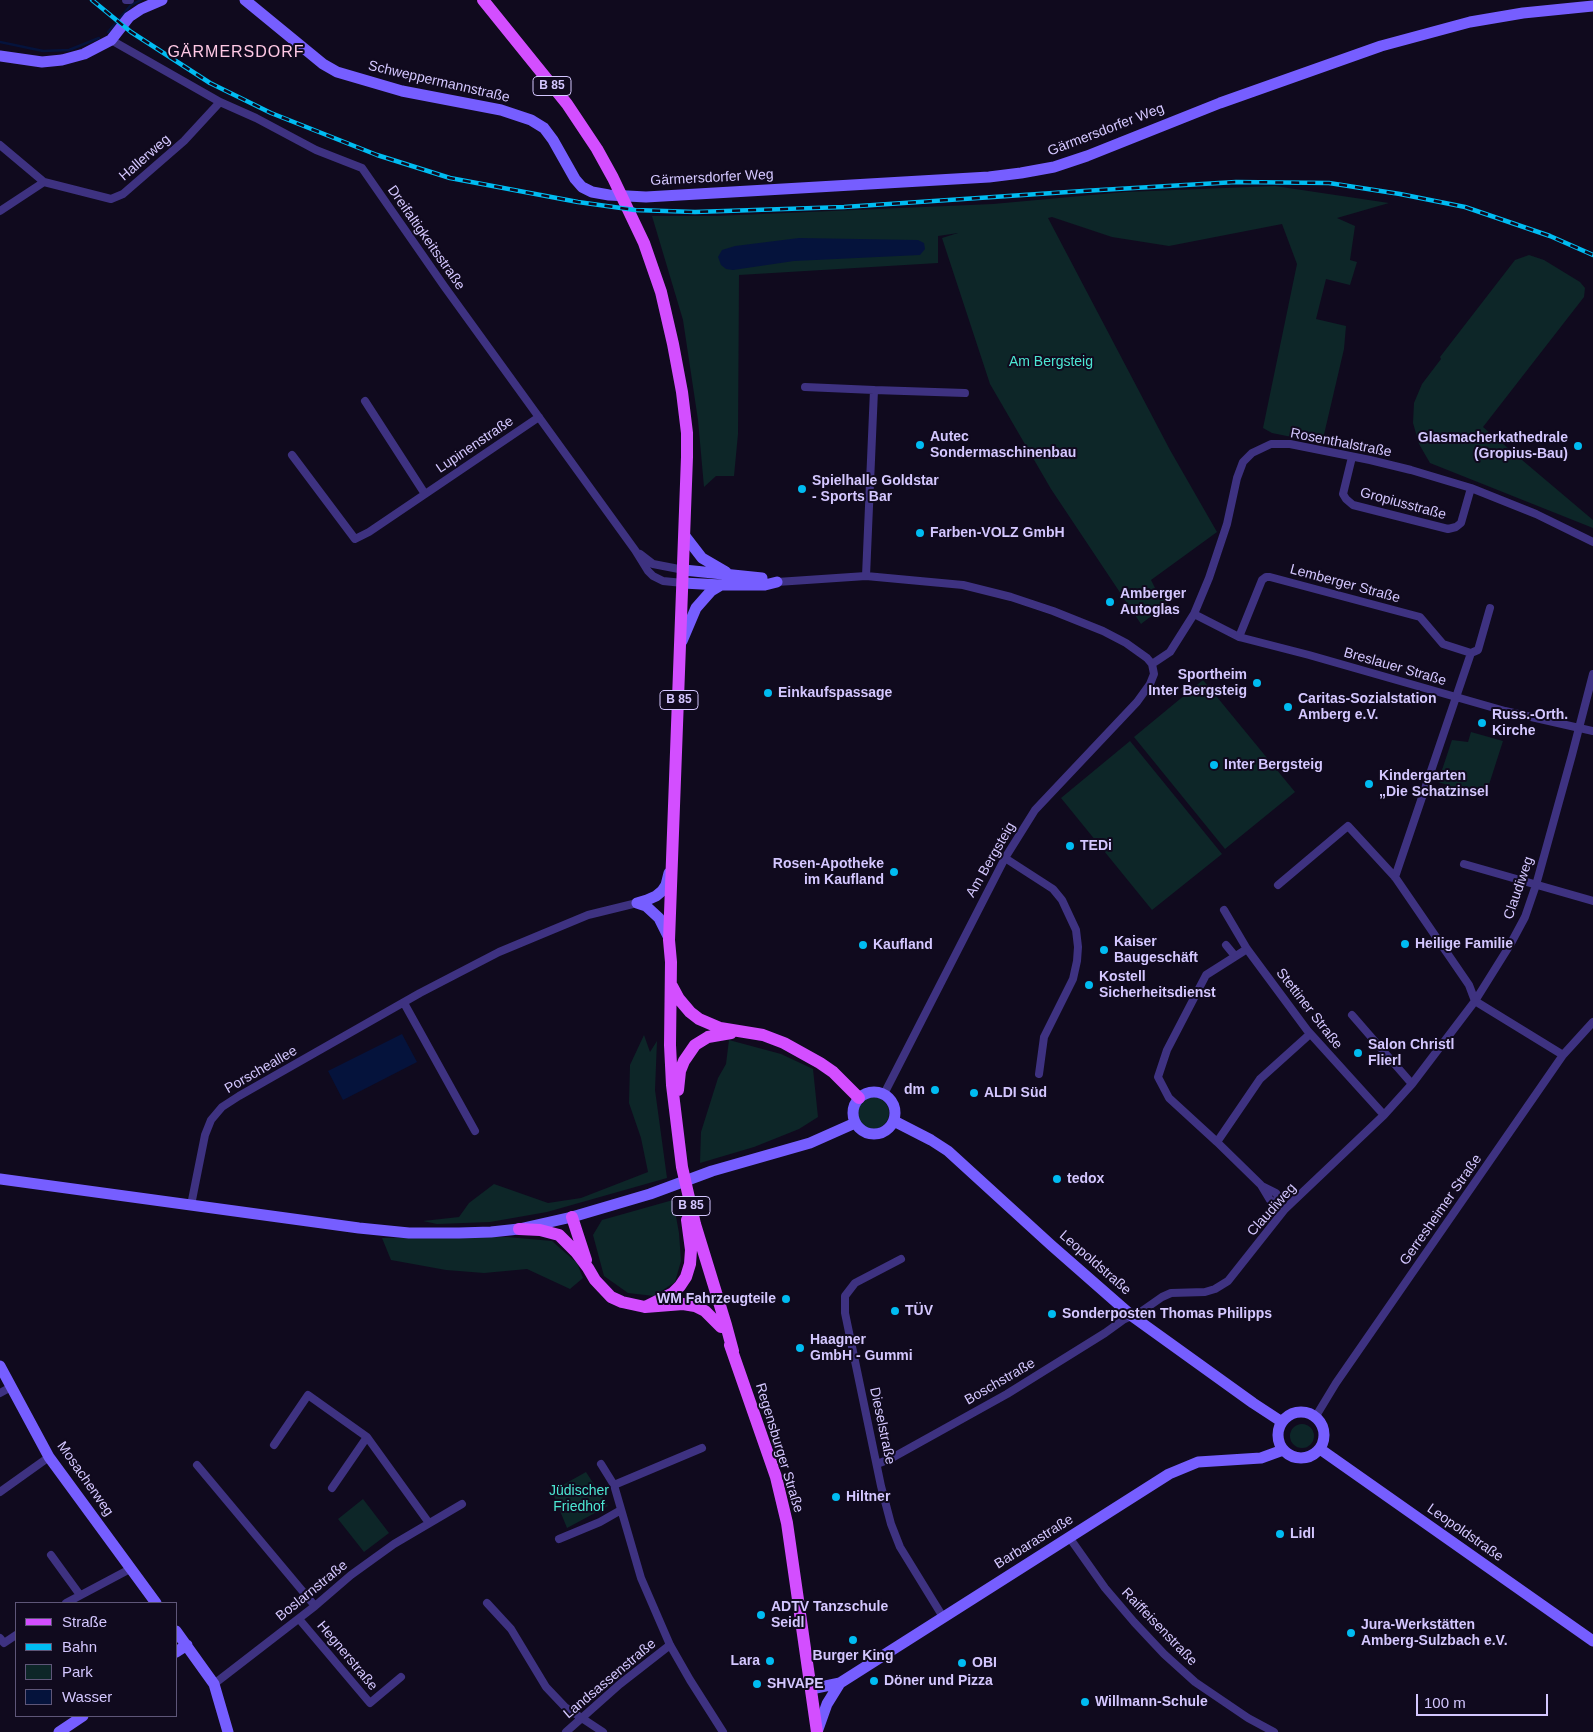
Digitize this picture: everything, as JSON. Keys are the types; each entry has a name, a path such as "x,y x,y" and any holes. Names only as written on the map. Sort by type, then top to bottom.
{"main road":[{"name":"B 85","path":"483,0 566,104 613,178 644,243 661,292 674,344 687,433 685,536 664,1044 667,1102 677,1173 685,1209"},
{"name":"B 85","path":"669,942 672,962 670,1046 672,1085 682,1167 695,1224 733,1351"},
{"path":"671,984 679,999 699,1019 720,1028 770,1038 803,1052 833,1072 859,1098"},
{"path":"676,1124 679,1082 684,1061 695,1045 708,1037 740,1031"},
{"path":"645,1307 673,1293 686,1276 690,1264 691,1250 685,1209"},
{"name":"Regensburger Straße","path":"685,1209 722,1327 733,1351 776,1477 787,1523 817,1732"},
{"path":"572,1216 588,1268"},
{"path":"519,1229 540,1230 559,1235 568,1242 595,1280 611,1297 622,1302 645,1307 683,1304 695,1306 705,1311 722,1327"}],"street":[{"path":"126,0 130,0"},
{"path":"0,56 42,62 62,60 84,54 111,40 129,18 141,9 162,0"},
{"name":"Schweppermannstraße","path":"245,0 323,64 337,72 402,91 501,110 531,120 544,128 553,140"},
{"name":"Gärmersdorfer Weg","path":"553,140 575,179 582,187 592,192 629,197 889,184 1021,173 1054,167 1087,156 1212,106 1340,59 1408,38 1470,22 1593,6"},
{"name":"Dreifaltigkeitsstraße","path":"111,40 220,102 256,118 316,150 362,168 635,550 648,571 663,581 683,577"},
{"name":"Hallerweg","path":"0,145 44,182 111,199 123,194 184,141 220,102"},
{"path":"0,211 44,182"},
{"path":"805,387 966,393"},
{"path":"866,576 874,390"},
{"path":"365,401 425,494"},
{"name":"Lupinenstraße","path":"292,455 355,539 539,417"},
{"name":"Rosenthalstraße","path":"1152,664 1170,652 1194,614 1209,578 1227,524 1237,478 1243,462 1252,453 1271,444 1290,444 1352,456 1411,470 1471,488 1536,514 1593,542"},
{"name":"Gropiusstraße","path":"1352,456 1343,494 1346,500 1353,505 1448,529 1456,527 1461,523 1471,488"},
{"path":"685,536 702,558 732,575"},
{"name":"Dreifaltigkeitsstraße","path":"635,550 652,564 683,577"},
{"path":"683,577 732,575 777,582"},
{"path":"683,577 721,585 765,584 866,576 963,585 1011,596 1103,631 1142,653 1152,664"},
{"name":"Lemberger Straße","path":"1239,637 1262,580 1270,577 1420,617 1444,644 1471,653"},
{"path":"681,642 696,608 711,591 721,585"},
{"path":"1395,877 1471,653 1478,650 1490,608"},
{"name":"Breslauer Straße","path":"1194,614 1239,637 1504,711 1593,731"},
{"name":"Am Bergsteig","path":"884,1094 1005,858 1035,810 1137,702 1154,674 1152,664"},
{"name":"Claudiweg","path":"1132,1316 1171,1293 1205,1292 1215,1289 1228,1281 1285,1209 1384,1115 1412,1084 1475,1001 1521,924 1536,885 1593,674"},
{"path":"1278,885 1348,826 1395,877 1469,985 1475,1001 1563,1055"},
{"path":"1005,858 1053,889 1062,900 1076,930 1078,954 1073,979 1044,1037 1039,1074"},
{"path":"636,902 647,900 662,891 668,881 672,861"},
{"path":"1464,864 1593,901"},
{"path":"636,902 646,906 659,918 665,927 669,942"},
{"name":"Porscheallee","path":"191,1205 205,1135 211,1120 222,1107 462,971 538,935 588,915 636,902"},
{"name":"Stettiner Straße","path":"1224,910 1246,949 1310,1034 1384,1115"},
{"path":"1226,945 1235,956"},
{"path":"1246,949 1206,975 1166,1050 1158,1077 1169,1098 1260,1185 1276,1193 1285,1209"},
{"path":"404,1003 475,1131"},
{"path":"1352,1014 1412,1084"},
{"name":"Gerresheimer Straße","path":"1316,1416 1336,1383 1563,1055 1593,1022"},
{"path":"1217,1142 1260,1079 1310,1034"},
{"path":"868,1092 884,1094 892,1102 895,1109 894,1121 889,1129 876,1135 862,1132 855,1123 852,1113 853,1106 859,1098 868,1092"},
{"name":"Leopoldstraße","path":"894,1121 948,1151 1132,1316 1282,1422"},
{"path":"0,1179 359,1228 409,1233 459,1234 519,1229 572,1216 650,1194 712,1171 810,1143 855,1123"},
{"name":"Dieselstraße","path":"901,1259 854,1283 844,1296 845,1313 881,1486 891,1524 900,1547 943,1617"},
{"name":"Boschstraße","path":"877,1464 890,1459 1007,1394 1132,1316"},
{"name":"Mosacherweg","path":"0,1366 49,1457 155,1602"},
{"path":"0,1393 11,1387"},
{"path":"274,1445 308,1395 367,1437 429,1523"},
{"path":"1302,1411 1316,1416 1324,1428 1325,1436 1320,1449 1315,1454 1294,1458 1283,1450 1278,1436 1282,1422 1294,1412 1302,1411"},
{"path":"332,1488 367,1437"},
{"path":"614,1485 702,1448"},
{"name":"Leopoldstraße","path":"1320,1449 1593,1641"},
{"name":"Barbarastraße","path":"811,1689 840,1683 1170,1474 1198,1462 1261,1458 1283,1450"},
{"path":"0,1492 49,1457"},
{"path":"601,1464 614,1485 641,1578 670,1645 723,1732"},
{"path":"197,1465 315,1606"},
{"name":"Boslarnstraße","path":"214,1684 299,1619 351,1575 394,1544 462,1504"},
{"path":"559,1539 600,1522 621,1510"},
{"name":"Raiffeisenstraße","path":"1069,1537 1105,1588 1164,1654 1195,1682 1248,1718 1274,1732"},
{"path":"51,1554 80,1595"},
{"path":"68,1602 130,1569"},
{"path":"487,1603 511,1629 546,1687 566,1707 603,1732"},
{"name":"Hegnerstraße","path":"299,1619 370,1702 400,1678"},
{"path":"178,1634 214,1684 228,1732"},
{"path":"0,1638 4,1644 15,1636"},
{"path":"178,1651 187,1645"},
{"name":"Landsassenstraße","path":"566,1732 620,1684 670,1645"},
{"path":"817,1732 827,1704 840,1683"},
{"path":"61,1731 82,1717"}],"green space":[{"path":"1275,186 1389,203 1337,218 1355,226 1350,260 1357,262 1350,285 1326,279 1316,319 1346,326 1344,349 1322,443 1272,433 1263,428 1297,264 1282,224 1169,246 1112,237 1052,217 1048,218 1170,450 1217,532 1151,580 1167,604 1141,624 1051,489 990,384 942,238 958,233 938,236 938,263 739,275 738,434 734,476 716,476 704,487 698,420 683,320 652,216 716,216 993,204 1125,192"},
{"path":"1529,255 1544,260 1580,282 1585,288 1584,297 1483,427 1593,520 1593,528 1430,463 1419,444 1413,423 1414,403 1422,384 1441,359 1440,357 1515,260"},
{"name":"Inter Bergsteig","path":"1203,680 1295,792 1225,849 1134,737"},
{"path":"1471,732 1503,741 1485,797 1438,782 1452,740 1468,742"},
{"path":"1130,741 1222,854 1152,910 1061,798"},
{"path":"644,1035 650,1052 657,1041 655,1090 667,1178 547,1212 490,1222 437,1224 423,1221 459,1217 469,1203 494,1184 548,1203 581,1198 648,1172 641,1138 629,1103 630,1065"},
{"path":"729,1040 781,1054 813,1069 818,1117 799,1129 754,1147 700,1163 701,1132 718,1078 726,1064"},
{"path":"873,1097 879,1098 884,1102 888,1107 888,1119 884,1124 879,1128 873,1129 867,1128 862,1124 858,1119 857,1113 858,1107 862,1102 867,1098"},
{"path":"673,1200 679,1233 681,1261 675,1282 654,1296 628,1293 604,1276 593,1235 602,1220"},
{"path":"507,1237 552,1241 577,1263 583,1278 570,1289 527,1269 484,1273 446,1270 391,1260 382,1238"},
{"path":"1302,1424 1311,1427 1314,1436 1311,1445 1302,1448 1293,1445 1290,1436 1293,1427"},
{"name":"Jüdischer Friedhof","path":"586,1472 608,1506 567,1528 552,1491"},
{"path":"363,1499 389,1533 364,1552 338,1519"}],"water":[{"path":"799,238 918,240 924,243 925,249 920,255 794,261 733,270 726,269 721,265 718,257 722,250 735,246"},
{"path":"402,1034 417,1062 343,1100 328,1071"}],"waterway":[{"path":"108,32 131,5 141,0"},
{"path":"0,42 43,51 69,50 99,38"}],"railway":[{"path":"92,0 131,32 210,83 271,113 377,155 450,178 578,202 635,210 695,212 844,207 1236,182 1329,183 1400,194 1465,207 1550,236 1593,255"}],"place":[{"name":"Autec Sondermaschinenbau","path":"920,445"},
{"name":"Glasmacherkathedrale (Gropius-Bau)","path":"1578,446"},
{"name":"Spielhalle Goldstar - Sports Bar","path":"802,489"},
{"name":"Farben-VOLZ GmbH","path":"920,533"},
{"name":"Amberger Autoglas","path":"1110,602"},
{"name":"Sportheim Inter Bergsteig","path":"1257,683"},
{"name":"Einkaufspassage","path":"768,693"},
{"name":"Caritas-Sozialstation Amberg e.V.","path":"1288,707"},
{"name":"Russ.-Orth. Kirche","path":"1482,723"},
{"name":"Inter Bergsteig","path":"1214,765"},
{"name":"Kindergarten „Die Schatzinsel","path":"1369,784"},
{"name":"TEDi","path":"1070,846"},
{"name":"Rosen-Apotheke im Kaufland","path":"894,872"},
{"name":"Heilige Familie","path":"1405,944"},
{"name":"Kaufland","path":"863,945"},
{"name":"Kaiser Baugeschäft","path":"1104,950"},
{"name":"Kostell Sicherheitsdienst","path":"1089,985"},
{"name":"Salon Christl Flierl","path":"1358,1053"},
{"name":"dm","path":"935,1090"},
{"name":"ALDI Süd","path":"974,1093"},
{"name":"tedox","path":"1057,1179"},
{"name":"WM Fahrzeugteile","path":"786,1299"},
{"name":"TÜV","path":"895,1311"},
{"name":"Sonderposten Thomas Philipps","path":"1052,1314"},
{"name":"Haagner GmbH - Gummi","path":"800,1348"},
{"name":"Hiltner","path":"836,1497"},
{"name":"Lidl","path":"1280,1534"},
{"name":"ADTV Tanzschule Seidl","path":"761,1615"},
{"name":"Jura-Werkstätten Amberg-Sulzbach e.V.","path":"1351,1633"},
{"name":"Burger King","path":"853,1640"},
{"name":"Lara","path":"770,1661"},
{"name":"OBI","path":"962,1663"},
{"name":"Döner und Pizza","path":"874,1681"},
{"name":"SHVAPE","path":"757,1684"},
{"name":"Willmann-Schule","path":"1085,1702"}],"district":[{"name":"GÄRMERSDORF","path":"236,53"}]}
